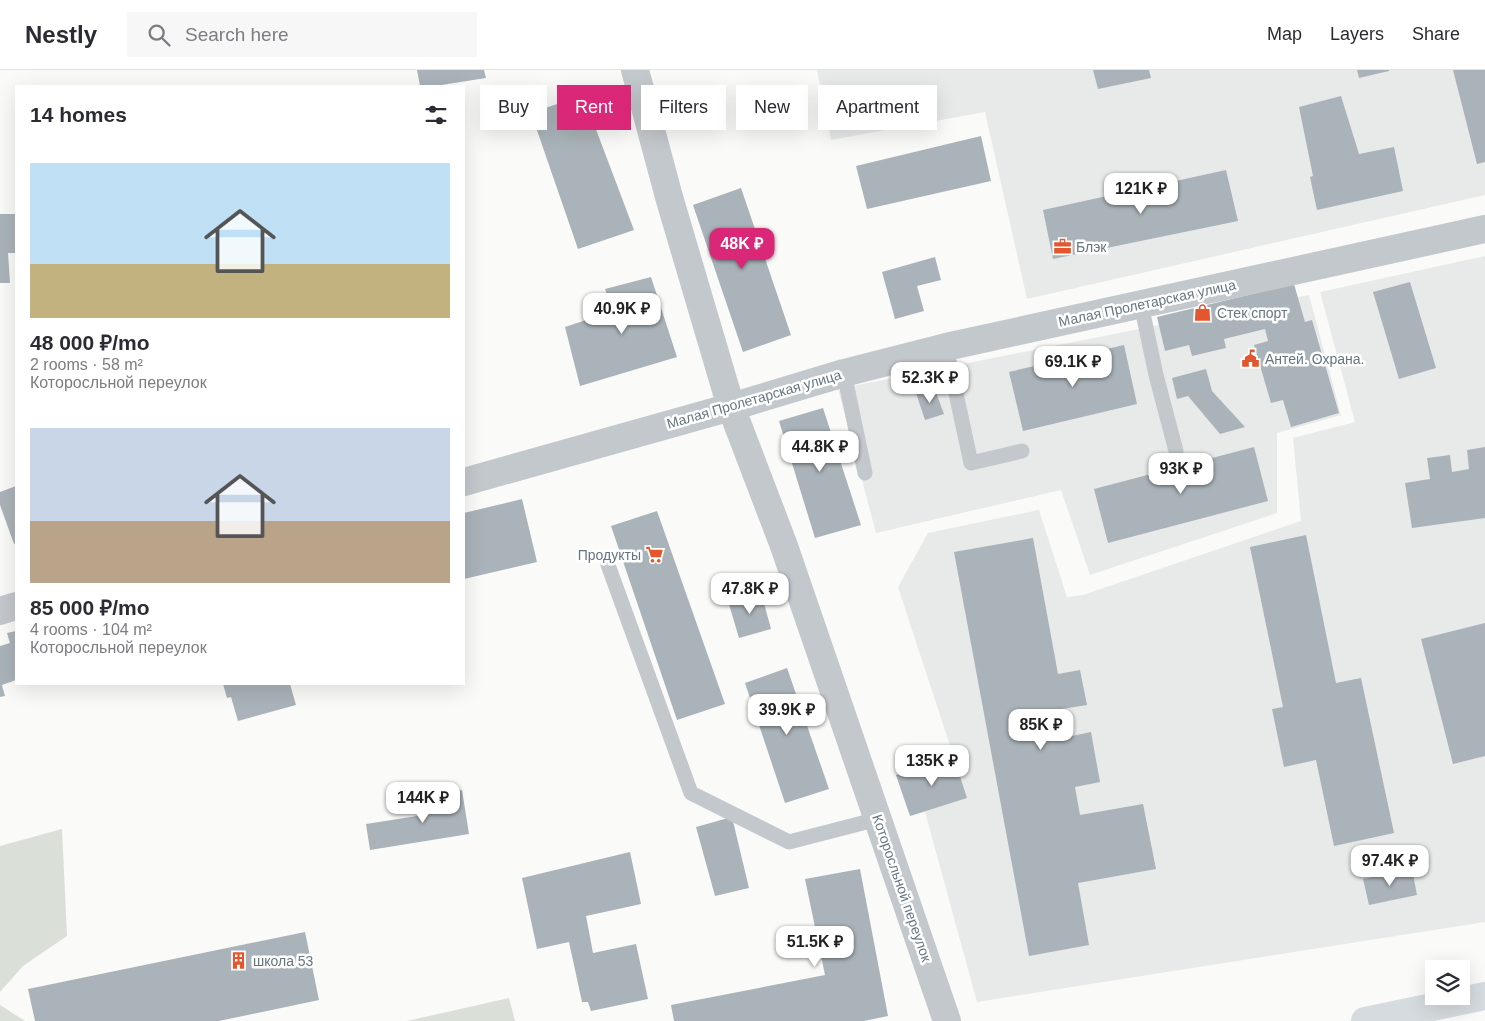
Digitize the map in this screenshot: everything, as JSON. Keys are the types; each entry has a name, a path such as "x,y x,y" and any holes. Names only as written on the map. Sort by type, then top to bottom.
{"main road":[{"path":"1409,1016 1485,996"},
{"path":"1365,1021 1441,1012 1456,1017 1461,1021"}],"street":[{"name":"Которосльной переулок","path":"636,70 669,197 731,407 784,546 947,1021"},
{"name":"Малая Пролетарская улица","path":"465,482 731,407 844,373 946,347 1485,229"},
{"path":"0,611 15,606"}],"lane":[{"path":"1141,304 1156,375 1176,451"},
{"path":"946,347 971,464 1022,451"},
{"path":"844,373 865,473"},
{"path":"608,564 691,793 789,842 878,819"}],"shaded area":[{"path":"817,70 1485,70 1485,195 1027,299 985,112 937,121 937,85 820,85"},
{"path":"829,130 886,130 831,140"},
{"path":"1485,256 1485,922 977,1002 925,812 910,816 896,775 954,758 898,587 928,533 1039,510 1067,597 1083,595 1301,521 1293,438 1355,422 1320,292"},
{"path":"1309,295 1341,415 1277,433 1277,513 1090,575 1061,490 876,533 838,389"},
{"path":"62,829 67,936 23,966 0,992 0,846"},
{"path":"509,998 515,1021 407,1021"},
{"path":"0,1005 25,1021 0,1021"}],"building":[{"path":"417,70 484,70 486,78 441,85 420,85"},
{"path":"1093,70 1149,70 1151,78 1098,89"},
{"path":"1357,70 1389,70 1389,71 1359,78"},
{"path":"1453,70 1485,70 1485,162 1477,164"},
{"path":"1341,96 1359,154 1394,147 1403,191 1317,210 1310,177 1313,176 1299,107"},
{"path":"557,104 557,130 596,130 634,230 578,249 537,130 547,130 547,107"},
{"path":"981,136 991,181 867,209 856,166"},
{"path":"1226,170 1238,221 1053,259 1043,210"},
{"path":"741,188 791,335 743,352 693,205"},
{"path":"0,214 15,214 15,253 8,253 10,283 0,283"},
{"path":"935,257 941,280 917,286 924,311 895,319 882,272"},
{"path":"651,277 677,357 580,386 565,327 613,311 605,289"},
{"path":"1410,282 1436,368 1399,379 1373,292"},
{"path":"1294,284 1305,322 1312,320 1339,413 1291,427 1283,400 1271,403 1254,345 1268,341 1265,329 1224,339 1226,348 1192,356 1189,345 1165,351 1157,317"},
{"path":"1124,345 1137,404 1023,431 1009,372"},
{"path":"1206,369 1212,391 1245,427 1220,434 1188,396 1177,399 1172,378"},
{"path":"934,387 944,414 925,420 916,393"},
{"path":"823,408 861,525 815,538 779,421"},
{"path":"1254,447 1268,501 1108,543 1094,489"},
{"path":"1485,447 1485,518 1412,528 1405,483 1430,479 1427,458 1450,455 1452,472 1469,469 1467,450"},
{"path":"15,486 14,544 0,505 0,492"},
{"path":"522,499 537,562 465,579 465,513"},
{"path":"657,511 725,704 677,720 611,526"},
{"path":"1306,535 1336,683 1361,678 1394,833 1334,846 1316,760 1284,767 1272,709 1283,707 1250,547"},
{"path":"1033,538 1058,674 1080,670 1087,705 1062,709 1067,737 1091,732 1100,782 1075,787 1080,815 1143,804 1156,869 1078,883 1089,945 1029,956 954,552"},
{"path":"761,592 771,629 739,638 728,601"},
{"path":"1485,623 1485,756 1453,764 1421,639"},
{"path":"15,631 15,680 2,685 5,696 0,697 0,646 10,643 7,633"},
{"path":"787,668 829,789 785,803 745,683"},
{"path":"223,685 290,685 296,705 238,721 231,697 227,698"},
{"path":"954,758 967,798 910,816 896,775"},
{"path":"462,790 469,834 370,850 366,824 430,814 427,796"},
{"path":"732,817 749,888 715,896 696,827"},
{"path":"630,852 641,904 586,916 593,953 636,944 648,999 591,1011 588,1002 582,1002 569,942 537,949 522,878"},
{"path":"860,869 888,1016 864,1021 674,1021 671,1005 825,975 805,879"},
{"path":"1412,869 1417,895 1369,905 1363,879"},
{"name":"школа 53","path":"305,932 319,1000 219,1021 35,1021 28,989"}],"place":[{"name":"Блэк","path":"1062,247"},
{"name":"Стек спорт","path":"1203,313"},
{"name":"Антей. Охрана.","path":"1251,359"},
{"name":"Продукты","path":"655,555"},
{"name":"школа 53","path":"239,961"}]}
